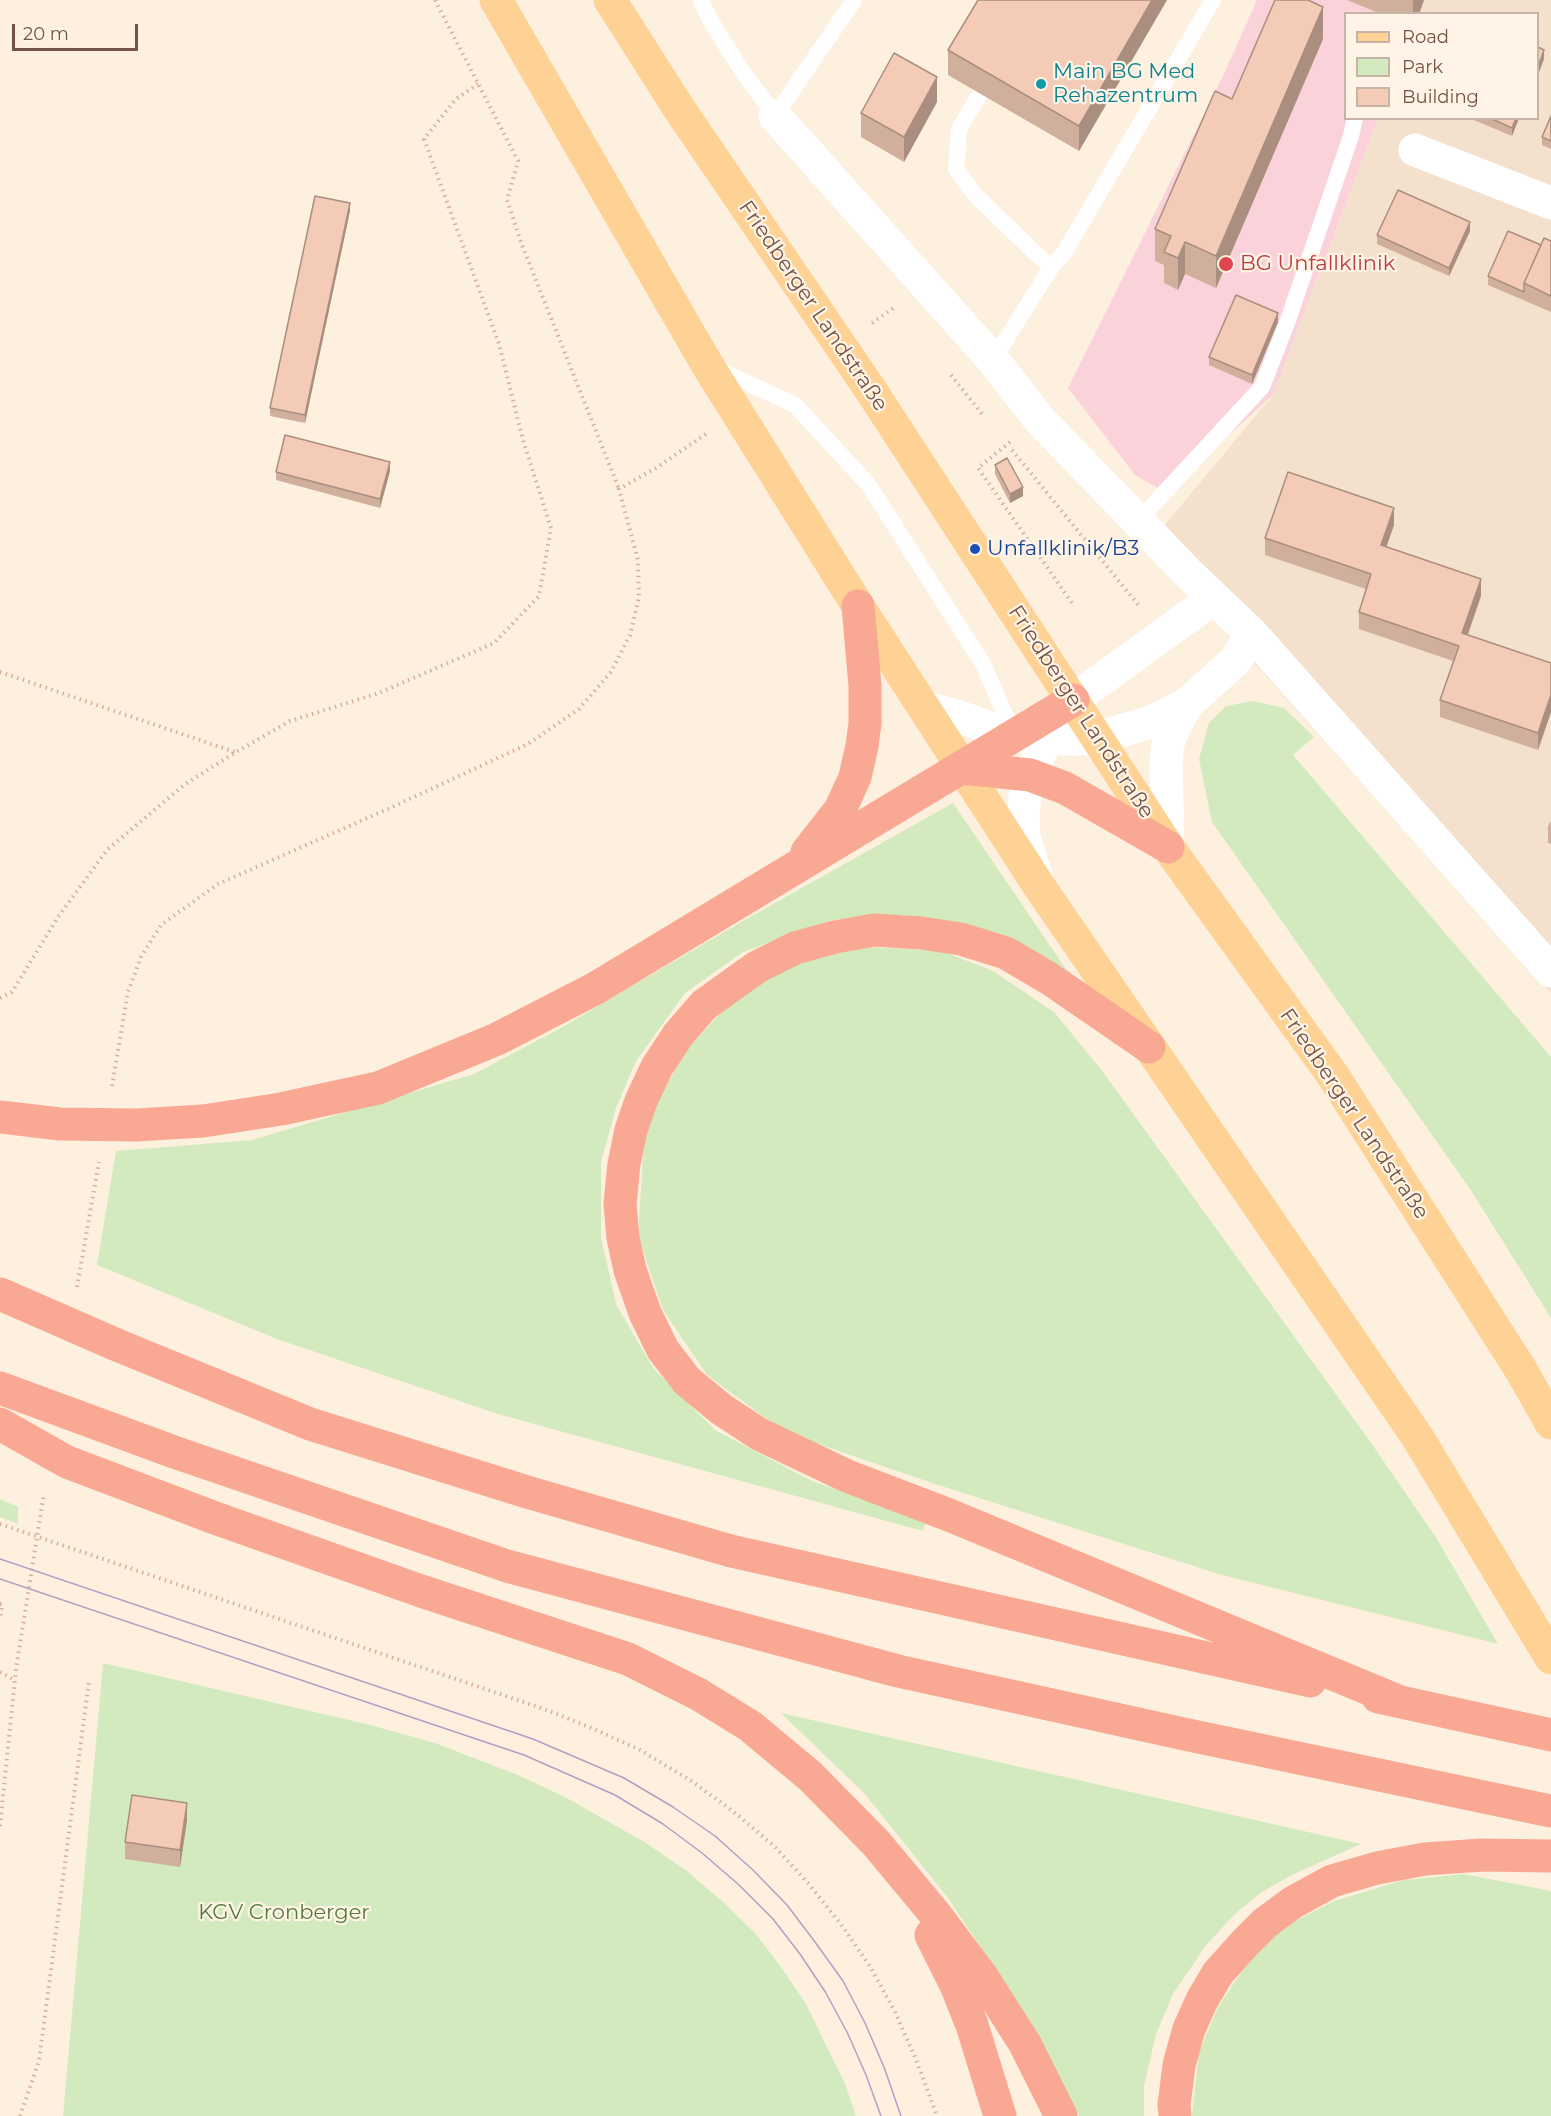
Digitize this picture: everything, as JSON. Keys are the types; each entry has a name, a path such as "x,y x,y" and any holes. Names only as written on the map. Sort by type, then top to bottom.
{"highway":[{"path":"789,871 840,810 855,777 865,723 865,686 858,606"},
{"path":"0,1117 60,1124 136,1125 203,1121 281,1109 378,1088 497,1039 596,988 1073,700"},
{"path":"962,768 1030,775 1065,788 1168,847"},
{"path":"1149,1047 1050,979 1006,953 961,939 921,933 874,930 835,937 795,948 757,967 704,1005 678,1035 657,1066 631,1130 624,1164 620,1204 630,1270 645,1313 663,1350 687,1381 721,1409 759,1434 847,1476 950,1515 1398,1701"},
{"path":"0,1294 310,1424 527,1492 731,1551 1551,1735"},
{"path":"0,1388 174,1452 507,1566 898,1671 1184,1734 1551,1810"},
{"path":"0,1424 67,1462 215,1518 421,1591 628,1659 698,1694 750,1726 810,1776 876,1843 935,1914 983,1978 1025,2044 1061,2116"},
{"path":"876,1843 934,1941 956,1985 972,2025 1000,2116"},
{"path":"1175,2116 1174,2105 1179,2065 1189,2029 1202,2000 1218,1973 1246,1942 1264,1923 1292,1903 1332,1881 1377,1868 1425,1859 1482,1855 1551,1857"}],"main road":[{"name":"Friedberger Landstraße","path":"496,0 708,366 858,606 1039,886 1418,1438 1551,1658"},
{"name":"Friedberger Landstraße","path":"610,0 678,107 876,399 1168,847 1334,1077 1521,1370 1551,1423"}],"street":[{"path":"775,116 993,360 1039,419 1137,522 1252,634 1551,972"},
{"path":"1415,150 1551,203"},
{"name":"Friedberger Landstraße","path":"1039,886 1024,837 1023,814 1030,775 1060,716 1073,700 1214,598"},
{"path":"924,708 954,715 1014,736 1096,738 1150,722 1187,704 1235,661 1252,634"},
{"path":"1168,847 1166,761 1168,743 1187,704"}],"lane":[{"path":"701,0 710,20 740,68 775,116 854,0"},
{"path":"993,360 1051,268 1064,253 1213,0"},
{"path":"980,94 959,129 956,168 976,196 1051,268"},
{"path":"1137,522 1262,387 1287,323 1355,120"},
{"path":"708,366 795,405 868,484 984,664 1030,775"}],"path":[{"path":"128,992 141,957 161,925 218,884 528,744 579,709 611,672 630,634 639,597 638,560 619,489 526,256 507,200 518,161 435,0"},
{"path":"0,998 12,992 58,917 107,850 184,785 290,721 379,693 494,643 539,596 551,528 523,440 499,344 424,139 456,99 478,84"},
{"path":"619,489 657,468"},
{"path":"978,468 1072,603"},
{"path":"0,672 236,752"},
{"path":"0,1524 544,1709 640,1750 690,1780 734,1812 774,1846 808,1883 843,1927 871,1968 895,2012 937,2116"},
{"path":"0,1604 2,1604 0,1619"},
{"path":"0,1826 16,1669"},
{"path":"0,1672 14,1680"},
{"path":"20,2116 39,2061 89,1681"}],"shaded area":[{"name":"BG Unfallklinik","path":"1257,0 1424,0 1419,12 1344,12 1344,120 1378,120 1273,395 1165,492 1135,475 1068,388 1223,76"},
{"path":"1424,0 1551,0 1551,993 1148,545 1273,395 1378,120 1539,120 1539,12 1419,12"}],"green space":[{"path":"1253,701 1284,708 1314,737 1293,755 1551,1057 1551,1318 1470,1189 1212,822 1199,759 1209,723 1226,706"},
{"path":"953,803 1076,984 990,934 904,915 833,920 743,952 685,993 636,1061 616,1108 601,1162 601,1237 616,1304 653,1368 715,1430 812,1481 926,1521 923,1531 498,1414 277,1339 97,1265 116,1151 252,1140 474,1074 559,1029 741,922"},
{"path":"866,947 942,951 993,971 1054,1012 1103,1072 1369,1440 1437,1539 1498,1644 1222,1575 935,1484 786,1433 707,1375 663,1310 638,1236 644,1141 658,1100 686,1051 736,996 788,964"},
{"path":"0,1499 18,1507 18,1524 0,1517"},
{"name":"KGV Cronberger","path":"103,1663 366,1724 435,1743 518,1775 565,1797 646,1843 687,1871 756,1934 806,2004 845,2084 856,2116 63,2116"},
{"path":"781,1713 1361,1844 1296,1873 1260,1893 1236,1913 1207,1944 1173,1994 1156,2034 1144,2086 1144,2116 1079,2116 1015,1999 948,1898 865,1794"},
{"path":"1464,1874 1551,1891 1551,2116 1192,2116 1199,2052 1218,2007 1244,1968 1283,1927 1334,1901 1404,1880"}],"building":[{"name":"Main BG Med Rehazentrum","path":"978,0 1152,0 1079,126 948,50"},
{"path":"1275,0 1308,0 1323,7 1216,256 1185,242 1178,258 1164,252 1171,236 1155,229 1215,91 1232,99"},
{"path":"1539,48 1544,50 1539,64"},
{"path":"894,53 937,77 904,137 861,113"},
{"path":"1551,116 1551,141 1542,137"},
{"path":"1494,120 1515,120 1512,128"},
{"path":"1398,190 1470,222 1449,268 1377,235"},
{"path":"315,196 350,203 305,415 270,408"},
{"path":"1508,231 1541,245 1524,283 1524,292 1488,276"},
{"path":"1544,238 1551,241 1551,296 1524,283"},
{"path":"1236,295 1278,313 1252,375 1209,357"},
{"path":"285,435 390,462 380,499 276,472"},
{"path":"1007,458 1023,487 1010,494 995,465"},
{"path":"1288,472 1394,508 1381,545 1481,579 1462,633 1551,663 1551,695 1538,733 1440,700 1459,646 1359,612 1371,574 1265,538"},
{"path":"132,1795 187,1803 180,1850 125,1842"}],"tram line":[{"path":"0,1559 533,1739 624,1778 673,1807 715,1836 753,1870 787,1905 815,1942 843,1981 865,2023 884,2067 901,2116"},
{"path":"0,1579 524,1755 615,1795 663,1824 738,1884 773,1919 800,1954 826,1993 848,2034 881,2116"}],"place":[{"name":"Main BG Med Rehazentrum","path":"1041,84"},
{"name":"BG Unfallklinik","path":"1226,264"},
{"name":"Unfallklinik/B3","path":"975,549"}]}
